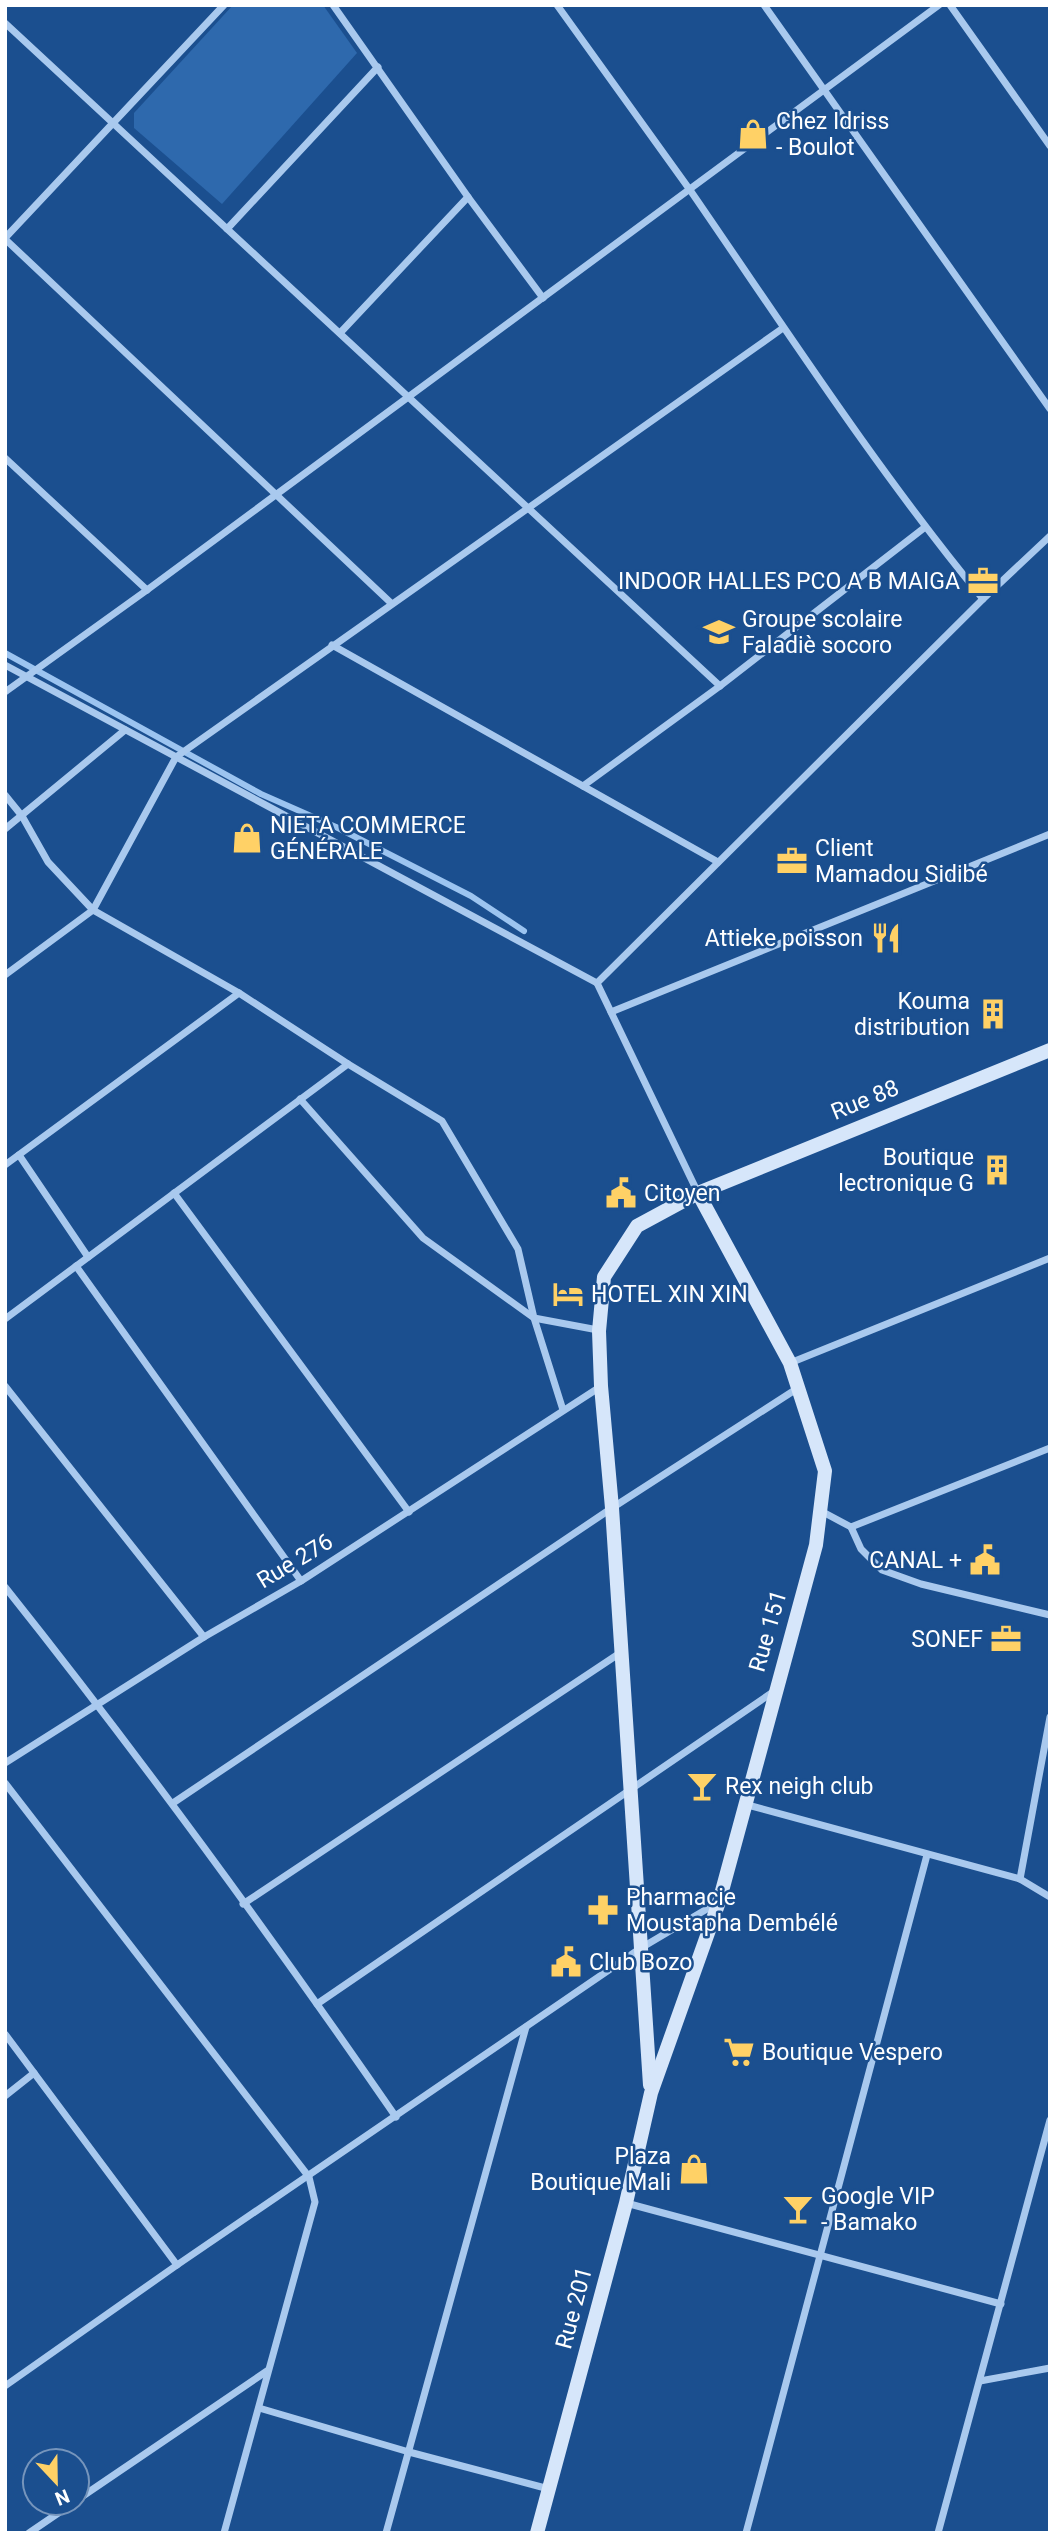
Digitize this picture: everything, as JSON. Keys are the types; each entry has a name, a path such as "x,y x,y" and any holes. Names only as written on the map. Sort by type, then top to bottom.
{"main road":[{"name":"Rue 88","path":"651,2093 612,1508 601,1386 599,1331 604,1278 636,1226 698,1193 1050,1050"},
{"name":"Rue 151","path":"651,2093 719,1902 816,1545 825,1471 790,1363 698,1193"},
{"name":"Rue 201","path":"537,2533 626,2203 651,2093"}],"street":[{"path":"211,5 221,8 5,239 391,603"},
{"path":"333,5 468,197 543,298"},
{"path":"557,5 924,528 983,599"},
{"path":"764,5 1050,409"},
{"path":"5,692 278,494 939,5"},
{"path":"950,5 1050,146"},
{"path":"5,23 720,686"},
{"path":"227,229 378,67"},
{"path":"1042,135 1050,129"},
{"path":"340,333 468,197"},
{"path":"5,975 93,910 176,757 783,328"},
{"path":"5,458 147,590"},
{"path":"583,786 720,686 924,528"},
{"path":"597,983 983,599 1050,536"},
{"path":"332,645 718,862"},
{"path":"5,665 597,983 698,1193"},
{"path":"5,829 125,730"},
{"path":"5,795 22,817 48,862 93,910 239,993 442,1121 518,1249 534,1318 563,1410"},
{"path":"611,1012 1050,834"},
{"path":"5,1165 239,993"},
{"path":"5,1319 348,1064"},
{"path":"300,1099 424,1238 534,1318 599,1331"},
{"path":"19,1155 88,1257"},
{"path":"174,1194 409,1512"},
{"path":"790,1363 1050,1258"},
{"path":"76,1266 301,1581"},
{"path":"5,1386 204,1637"},
{"name":"Rue 276","path":"5,1763 204,1637 301,1581 601,1386"},
{"path":"173,1803 612,1508 799,1387"},
{"path":"850,1527 1050,1448"},
{"path":"820,1511 850,1527 860,1549 882,1570 921,1584 1050,1615"},
{"path":"5,1587 99,1704 173,1803 396,2117"},
{"path":"243,1904 621,1652"},
{"path":"317,2004 776,1690"},
{"path":"1020,1879 1050,1717"},
{"path":"5,1783 309,2177 315,2202 224,2533"},
{"path":"744,1804 1020,1879 1050,1897"},
{"path":"746,2533 927,1854"},
{"path":"5,2386 641,1948 719,1902"},
{"path":"386,2533 526,2026"},
{"path":"5,2034 177,2265"},
{"path":"5,2096 34,2073"},
{"path":"938,2533 1050,2120"},
{"path":"626,2203 1001,2304"},
{"path":"980,2381 1050,2368"},
{"path":"91,2491 268,2370"},
{"path":"259,2408 409,2452 549,2488"},
{"path":"29,2533 53,2517"}],"shaded area":[{"path":"233,5 323,5 357,53 222,204 134,128 134,113"}],"waterway":[{"path":"5,653 261,794 336,827 471,896 524,931"}],"place":[{"name":"Chez Idriss - Boulot","path":"753,134"},
{"name":"INDOOR HALLES PCO A B MAIGA","path":"983,581"},
{"name":"Groupe scolaire Faladiè socoro","path":"719,632"},
{"name":"NIETA COMMERCE GÉNÉRALE","path":"247,838"},
{"name":"Client Mamadou Sidibé","path":"792,861"},
{"name":"Attieke poisson","path":"886,938"},
{"name":"Kouma distribution","path":"993,1014"},
{"name":"Boutique lectronique G","path":"997,1170"},
{"name":"Citoyen","path":"621,1193"},
{"name":"HOTEL XIN XIN","path":"568,1294"},
{"name":"CANAL +","path":"985,1560"},
{"name":"SONEF","path":"1006,1639"},
{"name":"Rex neigh club","path":"702,1786"},
{"name":"Pharmacie Moustapha Dembélé","path":"603,1910"},
{"name":"Club Bozo","path":"566,1962"},
{"name":"Boutique Vespero","path":"739,2052"},
{"name":"Plaza Boutique Mali","path":"694,2169"},
{"name":"Google VIP - Bamako","path":"798,2209"}]}
